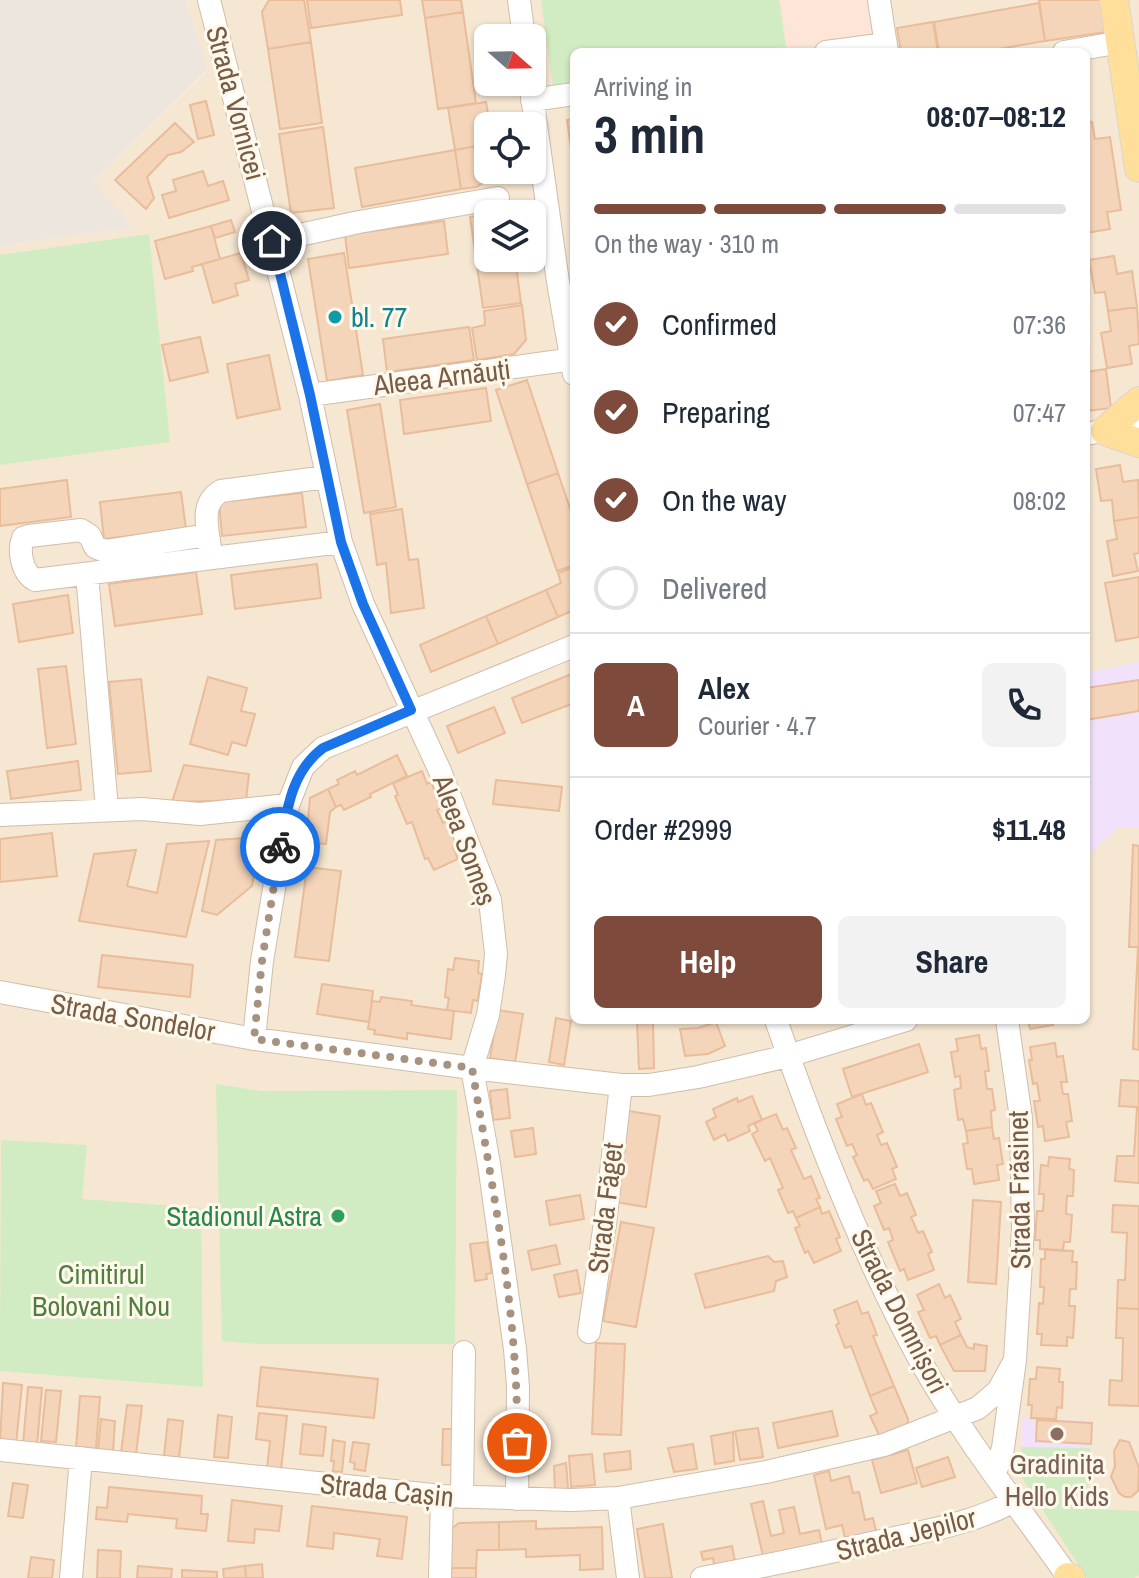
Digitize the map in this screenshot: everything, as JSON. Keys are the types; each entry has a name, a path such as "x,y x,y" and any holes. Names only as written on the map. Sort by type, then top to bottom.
{"main road":[{"path":"1114,0 1139,168"},
{"path":"1096,432 1139,401"},
{"path":"1096,432 1139,443"}],"street":[{"name":"Strada Vornicei","path":"209,0 310,395 341,542 363,604 411,710"},
{"path":"519,0 522,24"},
{"path":"879,0 887,48"},
{"path":"1087,48 1121,42"},
{"path":"546,92 570,94"},
{"path":"532,96 570,344"},
{"path":"272,241 359,222 498,198"},
{"name":"Aleea Arnăuți","path":"310,395 570,364"},
{"path":"1096,432 1139,424"},
{"path":"211,559 208,503 221,491 326,477"},
{"path":"107,809 93,573 95,547 90,536 81,530 23,538 20,543 24,570 35,580 93,573 211,559 341,542"},
{"path":"95,547 105,551 208,535"},
{"path":"254,1039 262,961 288,805 297,779 313,756 323,748 411,710 570,648"},
{"name":"Aleea Someș","path":"411,710 440,771 490,900 496,954 494,975 488,1015 472,1068"},
{"path":"0,815 107,809 200,814 288,805"},
{"name":"Strada Sondelor","path":"0,992 254,1039 621,1085 675,1082 788,1056 893,1024"},
{"name":"Strada Domnișori","path":"777,1024 835,1175 882,1284 921,1360 956,1418 1069,1578"},
{"name":"Strada Frăsinet","path":"995,1474 1003,1448 1015,1360 1022,1242 1024,1166 1021,1118 1008,1024"},
{"path":"472,1068 515,1349 518,1387 517,1499"},
{"name":"Strada Făget","path":"589,1332 621,1085"},
{"path":"434,1577 452,1497 464,1352"},
{"name":"Strada Frăsinet","path":"956,1418 991,1399 1005,1381 1015,1360"},
{"name":"Strada Cașin","path":"0,1450 452,1497 618,1498 766,1472 856,1452 956,1418"},
{"path":"71,1578 81,1458"},
{"path":"618,1498 628,1578"},
{"name":"Strada Jepilor","path":"702,1578 956,1525 984,1517 1014,1501"}],"shaded area":[{"path":"0,0 186,0 207,70 94,181 133,227 0,246"},
{"path":"186,0 1139,0 1139,1578 0,1578 0,246 132,227 94,181 207,71"},
{"path":"781,0 869,0 874,33 788,48"},
{"path":"1139,662 1139,827 1118,828 1090,853 1090,672"},
{"name":"Gradinița Hello Kids","path":"1022,1418 1093,1421 1091,1448 1021,1447"}],"green space":[{"path":"541,0 779,0 786,47 570,48 570,85 553,88"},
{"path":"149,234 170,442 0,465 0,255"},
{"name":"Stadionul Astra","path":"216,1084 261,1091 457,1090 455,1344 260,1344 222,1341"},
{"name":"Cimitirul Bolovani Nou","path":"1,1140 87,1145 82,1199 201,1208 203,1387 0,1371"},
{"path":"1021,1447 1091,1448 1087,1509 1139,1511 1139,1575 1134,1578 1087,1578 1022,1478"}],"building":[{"path":"269,0 304,0 311,42 268,49 262,12"},
{"path":"307,0 400,0 402,15 311,28"},
{"path":"422,0 461,0 463,12 425,18"},
{"path":"1039,0 1102,0 1106,32 1045,41"},
{"path":"1039,3 1045,41 1005,48 938,48 934,22"},
{"path":"463,12 476,103 438,109 425,18"},
{"path":"933,22 937,48 900,48 897,28"},
{"path":"311,42 322,123 280,129 268,49"},
{"path":"206,101 214,135 198,139 190,105"},
{"path":"486,102 488,112 474,112 474,147 455,150 448,108"},
{"path":"1090,122 1095,139 1110,137 1121,210 1107,212 1110,229 1090,232"},
{"path":"175,123 194,142 181,152 168,155 147,177 154,198 146,209 115,180"},
{"path":"323,127 334,208 291,213 279,134"},
{"path":"474,147 474,184 481,184 477,187 461,189 455,150"},
{"path":"455,150 461,189 362,207 355,168"},
{"path":"203,171 208,186 223,181 229,200 169,218 162,195 176,191 173,180"},
{"path":"470,217 474,217 474,245"},
{"path":"231,220 235,232 215,238 211,226"},
{"path":"444,221 448,254 349,268 345,235"},
{"path":"211,226 220,259 165,279 155,241"},
{"path":"241,253 249,280 235,284 238,295 213,303 202,264"},
{"name":"bl. 77","path":"344,253 363,375 327,381 308,259"},
{"path":"1114,256 1117,274 1132,271 1137,307 1108,311 1105,292 1095,293 1090,260"},
{"path":"478,272 517,272 521,303 483,308"},
{"path":"522,305 526,340 514,354 477,360 472,328 485,325 484,311"},
{"path":"1137,307 1139,344 1129,346 1132,364 1107,368 1101,333 1111,331 1108,311"},
{"path":"469,327 474,360 387,372 383,339"},
{"path":"200,337 208,372 170,381 162,345"},
{"path":"269,355 280,409 237,418 227,364"},
{"path":"1106,369 1111,408 1090,411 1090,371"},
{"path":"527,380 558,473 527,484 496,390"},
{"path":"486,388 491,421 404,434 400,400"},
{"path":"380,404 396,507 364,513 347,410"},
{"path":"1120,465 1123,482 1138,480 1139,517 1114,521 1112,500 1101,501 1096,469"},
{"path":"558,473 570,508 570,566 557,571 527,484"},
{"path":"67,480 71,517 0,526 0,489"},
{"path":"181,492 186,529 104,539 100,502"},
{"path":"302,493 306,527 222,536 219,502"},
{"path":"402,509 409,560 418,559 424,608 391,613 386,563 377,565 370,514"},
{"path":"1139,517 1139,553 1134,554 1138,571 1113,576 1107,541 1117,539 1114,521"},
{"path":"317,564 321,598 235,609 231,575"},
{"path":"570,568 570,612 558,617 546,590 561,583 558,573"},
{"path":"196,572 202,614 115,626 109,584"},
{"path":"1139,577 1139,637 1116,641 1105,583"},
{"path":"546,590 558,617 498,644 486,616"},
{"path":"68,595 73,633 19,642 13,604"},
{"path":"486,616 498,644 431,672 420,645"},
{"path":"66,666 76,744 47,748 38,669"},
{"path":"570,675 570,705 522,723 512,698"},
{"path":"208,677 247,688 241,711 255,714 246,746 232,742 228,755 190,744"},
{"path":"141,679 151,771 118,774 109,682"},
{"path":"1139,680 1139,711 1090,719 1090,687"},
{"path":"494,707 505,733 458,753 447,726"},
{"path":"397,755 407,776 344,810 341,805 336,807 328,789 339,784 337,780 355,771 357,775"},
{"path":"78,761 81,790 11,799 7,771"},
{"path":"184,765 249,774 246,800 172,802"},
{"path":"422,771 427,784 431,782 442,808 437,810 443,823 447,821 457,845 453,847 458,859 434,870 428,858 425,859 412,822 407,824 393,783"},
{"path":"496,780 562,787 559,811 493,804"},
{"path":"328,789 336,807 330,812 326,844 306,842 310,798"},
{"path":"52,833 57,876 0,882 0,839"},
{"path":"261,837 252,886 217,915 202,911 216,840"},
{"path":"209,841 186,937 79,921 94,854 136,850 127,886 157,893 167,844"},
{"path":"1133,845 1139,846 1139,947 1129,947"},
{"path":"307,867 341,871 329,961 295,957"},
{"path":"1139,947 1139,1050 1133,1049"},
{"path":"102,955 193,965 190,997 98,987"},
{"path":"455,958 479,961 478,973 482,974 478,1001 473,1000 471,1013 447,1010 448,969 453,970"},
{"path":"322,984 373,991 369,1022 317,1014"},
{"path":"381,997 454,1011 451,1039 407,1033 407,1039 374,1034 375,1030 368,1029 372,1001 380,1002"},
{"path":"498,1010 523,1014 515,1062 490,1058"},
{"path":"556,1018 570,1021 564,1065 549,1062"},
{"path":"637,1024 653,1024 654,1068 639,1069"},
{"path":"717,1024 725,1046 708,1054 685,1056 680,1029"},
{"path":"1029,1024 1053,1025 1030,1029"},
{"path":"979,1035 981,1049 986,1048 989,1071 985,1071 987,1089 992,1089 995,1110 991,1111 992,1127 966,1131 963,1119 958,1120 954,1090 961,1088 960,1076 955,1077 951,1052 958,1051 956,1039"},
{"path":"1055,1043 1057,1057 1063,1056 1067,1082 1061,1082 1063,1094 1068,1094 1072,1121 1066,1122 1069,1137 1045,1141 1043,1126 1038,1127 1034,1101 1040,1101 1037,1083 1033,1084 1030,1047"},
{"path":"919,1044 928,1072 852,1097 843,1069"},
{"path":"1121,1080 1139,1081 1139,1183 1115,1181 1117,1156 1134,1156 1137,1107 1119,1106"},
{"path":"507,1089 510,1118 493,1120 490,1091"},
{"path":"862,1094 866,1105 871,1103 883,1132 877,1135 881,1145 887,1143 897,1167 892,1169 896,1179 873,1189 868,1179 864,1181 853,1157 857,1155 852,1144 847,1146 836,1119 842,1117 837,1104"},
{"path":"752,1096 762,1120 748,1126 750,1131 728,1141 725,1134 714,1140 706,1122 716,1117 713,1109 737,1098 738,1102"},
{"path":"629,1111 660,1116 646,1207 615,1202"},
{"path":"776,1114 796,1148 791,1150 804,1179 811,1176 820,1198 816,1199 820,1207 796,1218 793,1211 788,1213 778,1190 783,1188 770,1158 765,1161 752,1134 758,1131 754,1123"},
{"path":"992,1127 994,1139 999,1138 1003,1164 997,1165 999,1180 974,1184 972,1169 967,1169 963,1144 968,1143 966,1131"},
{"path":"533,1128 536,1154 515,1157 511,1131"},
{"path":"1049,1157 1070,1159 1069,1169 1074,1170 1073,1196 1067,1196 1066,1214 1072,1215 1070,1242 1064,1242 1063,1251 1040,1249 1040,1240 1035,1240 1037,1211 1043,1211 1044,1194 1039,1194 1041,1165 1048,1166"},
{"path":"895,1184 900,1196 907,1193 916,1215 911,1217 918,1233 923,1231 932,1252 928,1254 934,1270 908,1280 904,1269 900,1271 888,1242 893,1240 889,1228 884,1230 874,1206 881,1203 876,1191"},
{"path":"580,1195 584,1219 550,1225 546,1201"},
{"path":"973,1200 1001,1202 996,1284 968,1282"},
{"path":"1113,1205 1139,1206 1139,1309 1117,1308 1118,1280 1125,1280 1127,1233 1112,1232"},
{"path":"820,1207 822,1214 829,1211 840,1237 836,1239 841,1251 814,1263 808,1251 805,1253 795,1228 800,1226 796,1218"},
{"path":"621,1222 654,1228 636,1327 603,1321"},
{"path":"487,1242 492,1273 486,1274 487,1279 475,1281 470,1244"},
{"path":"556,1245 560,1264 532,1270 528,1251"},
{"path":"1045,1249 1073,1251 1072,1262 1077,1262 1076,1289 1070,1289 1069,1306 1075,1306 1073,1338 1067,1337 1067,1346 1041,1345 1042,1334 1037,1334 1039,1303 1043,1304 1041,1259 1045,1259"},
{"path":"768,1256 774,1262 783,1261 787,1277 776,1281 774,1291 705,1308 695,1274"},
{"path":"577,1270 581,1293 559,1297 554,1275"},
{"path":"939,1284 945,1298 950,1295 961,1319 955,1322 961,1335 940,1345 936,1336 930,1338 918,1312 924,1310 917,1295"},
{"path":"857,1301 862,1314 868,1312 877,1335 873,1336 894,1386 870,1396 851,1346 845,1348 836,1325 839,1323 834,1310"},
{"path":"1117,1308 1139,1309 1139,1406 1109,1405 1110,1380 1122,1381 1123,1338 1116,1338"},
{"path":"961,1335 967,1347 974,1349 974,1344 987,1346 985,1371 954,1371 940,1345"},
{"path":"596,1343 625,1344 621,1435 592,1434"},
{"path":"261,1367 378,1379 374,1418 257,1406"},
{"path":"1037,1367 1060,1369 1062,1408 1057,1407 1056,1419 1031,1418 1032,1405 1028,1405 1030,1379 1036,1379"},
{"path":"3,1383 22,1385 16,1444 0,1443"},
{"path":"894,1386 908,1419 907,1427 881,1439 870,1416 877,1413 870,1396"},
{"path":"28,1387 42,1388 37,1445 23,1444"},
{"path":"46,1390 61,1391 56,1442 41,1441"},
{"path":"80,1396 100,1397 96,1449 76,1447"},
{"path":"127,1405 142,1406 136,1454 121,1453"},
{"path":"832,1411 838,1436 778,1448 773,1423"},
{"path":"259,1413 287,1416 281,1470 267,1469 270,1441 256,1439"},
{"path":"218,1415 232,1417 228,1458 214,1457"},
{"path":"101,1419 115,1421 113,1452 98,1450"},
{"path":"168,1419 183,1421 179,1458 164,1456"},
{"path":"1037,1420 1092,1423 1091,1444 1036,1441"},
{"path":"303,1424 326,1427 323,1456 300,1454"},
{"path":"758,1428 763,1457 740,1460 735,1431"},
{"path":"443,1429 458,1429 459,1465 442,1465"},
{"path":"733,1432 734,1461 715,1464 711,1436"},
{"path":"333,1440 345,1442 342,1472 333,1471"},
{"path":"1120,1440 1129,1442 1139,1468 1138,1491 1131,1497 1119,1493 1111,1477 1115,1466 1114,1451"},
{"path":"353,1442 369,1444 365,1471 354,1469 355,1463 350,1462"},
{"path":"693,1444 697,1469 674,1472 668,1448"},
{"path":"908,1450 917,1483 881,1493 872,1460"},
{"path":"630,1451 631,1469 606,1472 604,1454"},
{"path":"592,1454 595,1485 571,1487 569,1456"},
{"path":"948,1457 955,1477 922,1487 916,1468"},
{"path":"566,1463 568,1489 555,1490 554,1466"},
{"path":"829,1471 831,1481 849,1476 853,1493 859,1492 865,1520 873,1518 877,1535 846,1542 842,1525 826,1529 814,1475"},
{"path":"13,1483 28,1485 23,1518 8,1516"},
{"path":"109,1487 202,1496 201,1514 208,1514 206,1531 176,1528 177,1519 128,1514 127,1522 96,1519 97,1507 107,1508"},
{"path":"232,1500 282,1506 279,1531 255,1529 254,1543 228,1541"},
{"path":"763,1501 771,1536 784,1533 779,1510 794,1507 800,1534 819,1530 823,1549 763,1556 751,1504"},
{"path":"312,1506 407,1517 402,1559 377,1556 380,1539 334,1533 333,1549 307,1546"},
{"path":"536,1521 536,1529 602,1527 603,1569 580,1570 580,1555 526,1557 526,1549 499,1550 499,1522"},
{"path":"499,1522 499,1550 477,1550 476,1568 451,1568 451,1529 459,1523"},
{"path":"663,1524 672,1578 645,1578 637,1529"},
{"path":"732,1546 736,1567 715,1571 713,1558 703,1560 701,1552"},
{"path":"98,1550 121,1551 120,1578 97,1578"},
{"path":"31,1557 54,1560 52,1578 28,1578"},
{"path":"262,1564 263,1578 246,1578 245,1566"},
{"path":"138,1566 172,1569 171,1578 137,1578"},
{"path":"245,1566 246,1578 224,1578 223,1569"},
{"path":"451,1568 476,1568 476,1578 451,1578"},
{"path":"182,1570 217,1572 217,1578 182,1578"}],"way so far":[{"path":"280,847 262,961 254,1039 472,1068 510,1301 518,1387 517,1443"}],"place":[{"name":"bl. 77","path":"335,317"},
{"name":"Stadionul Astra","path":"338,1216"},
{"name":"Gradinița Hello Kids","path":"1057,1434"}],"route":[{"path":"272,241 310,395 341,542 363,604 411,710 323,748 313,756 303,767 292,791 280,847"}]}
